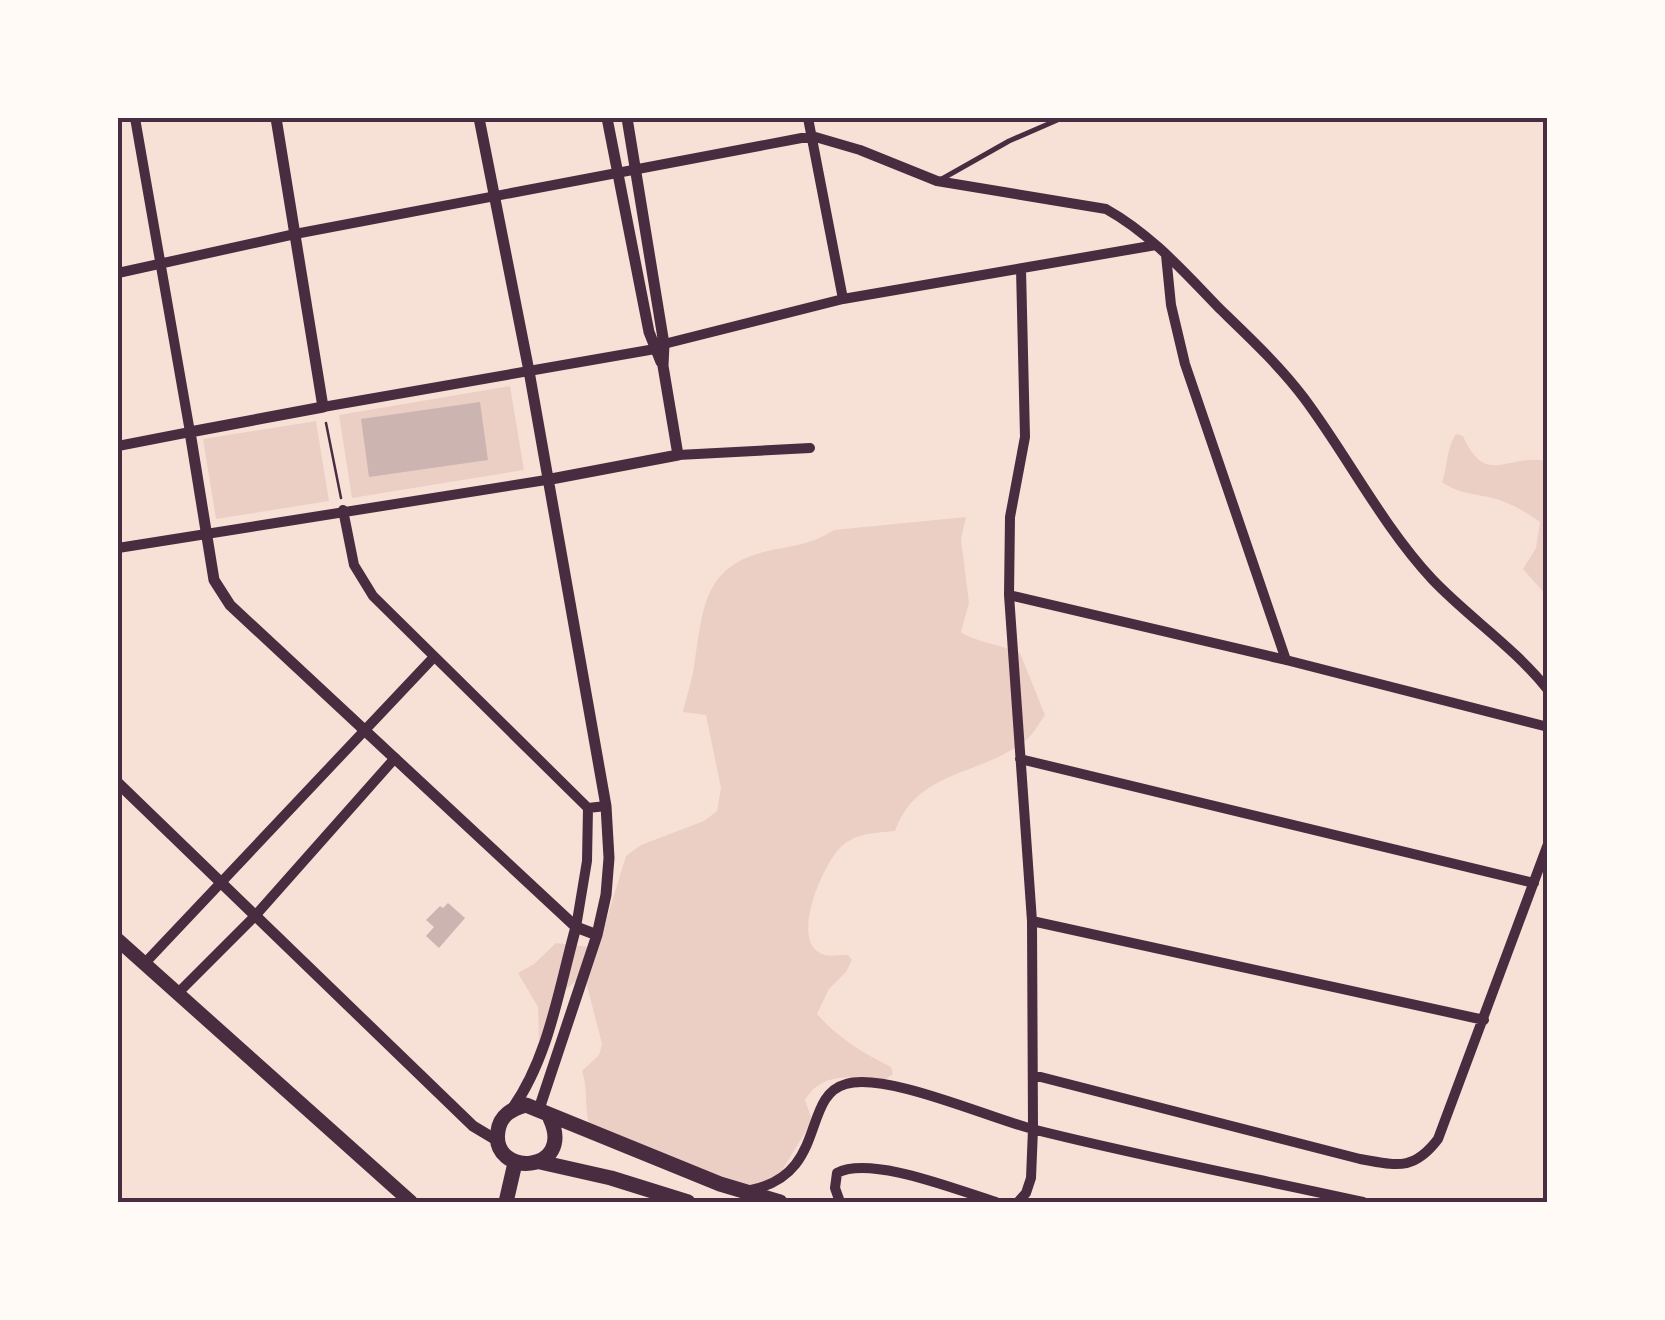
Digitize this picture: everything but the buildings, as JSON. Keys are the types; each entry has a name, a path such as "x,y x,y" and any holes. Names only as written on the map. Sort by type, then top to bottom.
{"main road":[{"path":"118,940 411,1202"},
{"path":"545,1113 556,1129 550,1154 540,1162 515,1163 504,1154 498,1129 512,1109 526,1106 545,1113 720,1184 780,1202"},
{"path":"540,1162 612,1178 688,1202"},
{"path":"506,1202 515,1163"}],"street":[{"path":"136,118 214,580 230,605 363,730 576,927 597,935"},
{"path":"276,118 323,407"},
{"path":"479,118 606,806 606,895 545,1113"},
{"path":"607,118 659,347 678,455"},
{"path":"627,118 659,347"},
{"path":"808,118 843,299"},
{"path":"118,273 295,234 812,136 860,150 937,181 1106,209 1131,223 1166,254 1303,396 1371,499 1432,578 1513,650 1548,690"},
{"path":"118,446 659,347 843,299 1156,246"},
{"path":"1166,254 1171,305 1184,364 1286,660"},
{"path":"1018,1202 1031,1178 1034,1129 1032,921 1009,594 1010,518 1025,437 1022,268"},
{"path":"118,548 546,480 678,455 810,448"},
{"path":"343,510 360,580 433,658 588,808 587,861 576,927 540,1056 530,1084 512,1109"},
{"path":"1009,594 1548,727"},
{"path":"144,964 433,658"},
{"path":"178,993 256,916 396,758"},
{"path":"1020,759 1534,882"},
{"path":"118,783 473,1126 498,1141"},
{"path":"588,808 606,806"},
{"path":"1033,1075 1360,1159 1394,1164 1417,1161 1438,1140 1548,844"},
{"path":"1032,921 1484,1020"},
{"path":"747,1191 775,1184 792,1171 807,1147 820,1110 842,1084 862,1082 901,1088 1034,1129 1363,1202"},
{"path":"840,1202 834,1178 837,1172 853,1166 897,1173 996,1202"}],"lane":[{"path":"937,181 1009,141 1062,118"}],"path":[{"path":"323,407 343,510"}],"shaded area":[{"path":"510,386 524,470 352,498 339,415"},
{"path":"316,421 329,501 216,519 203,439"},
{"path":"1456,434 1463,436 1480,461 1489,465 1547,461 1547,596 1523,569 1536,548 1540,522 1509,504 1459,491 1442,482"},
{"path":"966,517 961,539 969,603 961,632 1020,653 1045,715 1029,738 1009,752 935,784 919,796 905,811 895,831 848,841 835,853 820,881 810,914 810,942 820,953 848,955 852,960 829,989 817,1014 851,1044 891,1067 893,1074 886,1079 830,1080 813,1090 805,1100 811,1117 809,1126 778,1177 760,1184 693,1174 605,1145 591,1131 587,1114 582,1071 599,1055 602,1044 586,982 578,979 563,992 539,1046 538,1007 518,973 556,943 590,947 599,944 626,856 641,845 704,821 717,811 721,788 706,715 683,712 703,613 715,583 740,561 834,530"}]}
